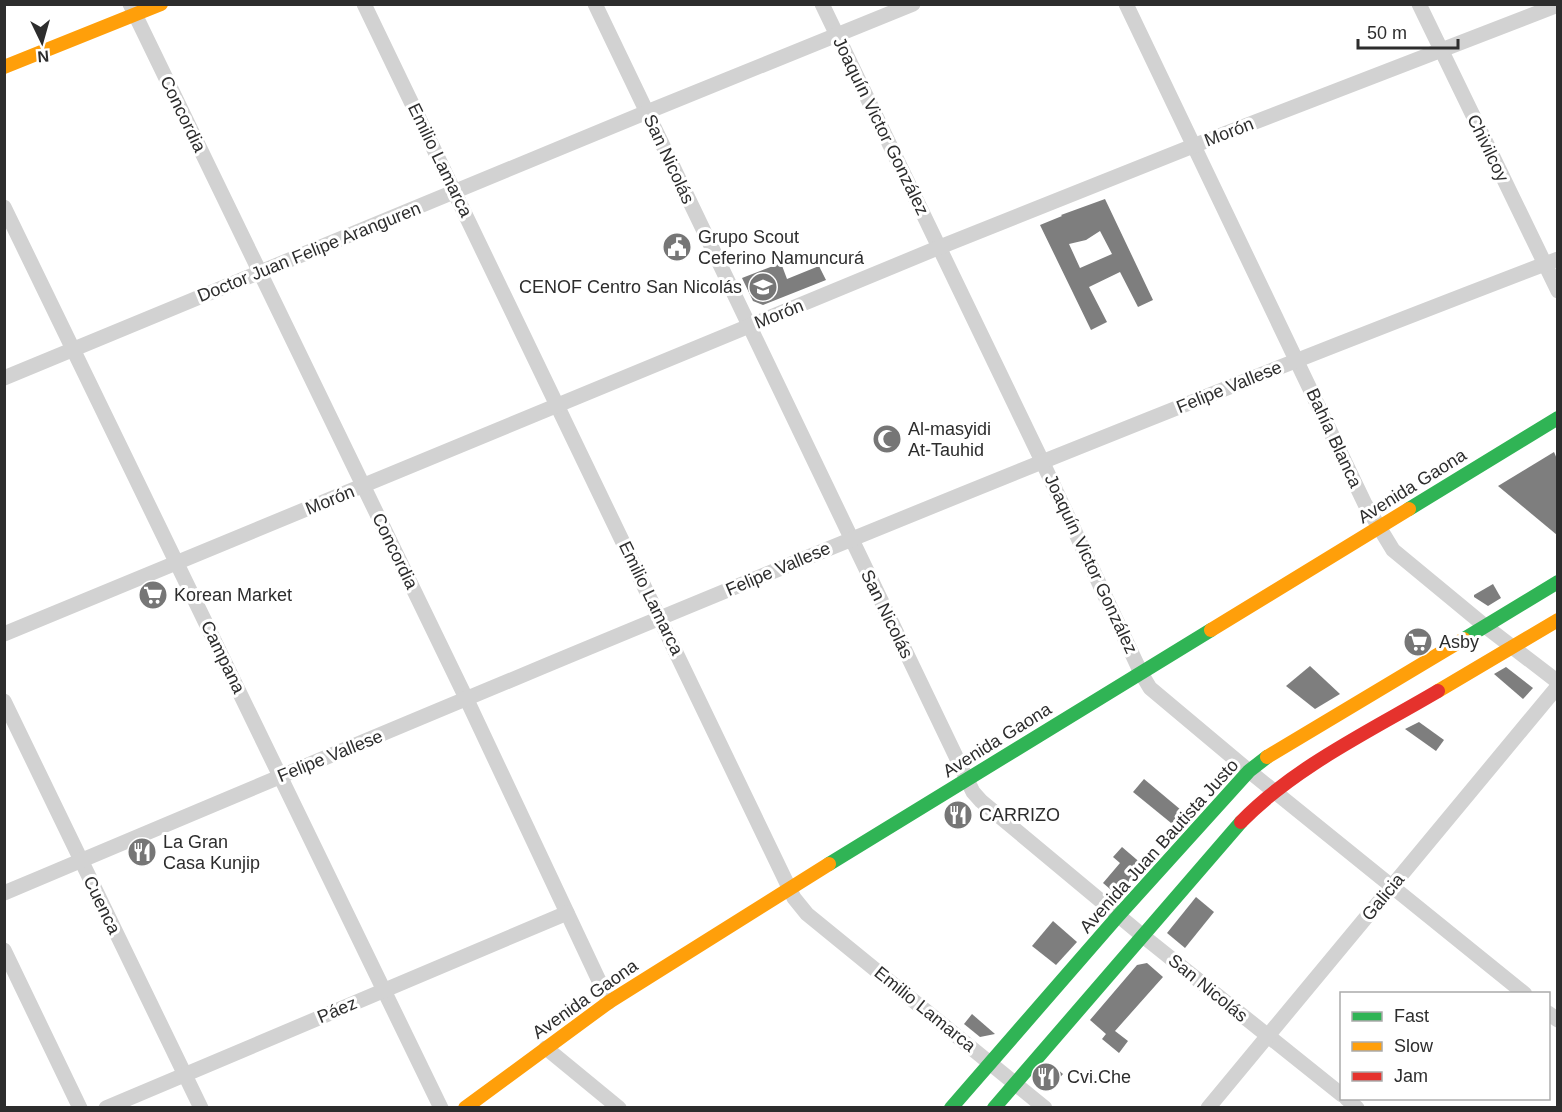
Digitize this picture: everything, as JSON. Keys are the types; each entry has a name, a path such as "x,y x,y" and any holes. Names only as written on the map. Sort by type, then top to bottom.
{"main road":[{"path":"4,67 132,10 161,4"},
{"name":"Avenida Gaona","path":"465,1107 609,1002 790,888 1557,418"},
{"name":"Avenida Juan Bautista Justo","path":"951,1107 1118,916 1250,771 1267,757 1557,582"},
{"path":"994,1107 1237,826 1274,790 1557,620"}],"street":[{"name":"Emilio Lamarca","path":"364,4 800,906 1045,1107"},
{"name":"San Nicolás","path":"595,4 967,780 981,801 1118,916 1340,1094"},
{"name":"Joaquín Victor González","path":"822,4 940,247 1141,673 1158,695 1524,992"},
{"name":"Doctor Juan Felipe Aranguren","path":"4,378 913,4"},
{"name":"Bahía Blanca","path":"1126,4 1365,504 1393,550 1557,684"},
{"name":"Chivilcoy","path":"1419,4 1551,261 1557,291"},
{"name":"Morón","path":"4,634 940,247 1557,4"},
{"name":"Concordia","path":"132,10 467,699 609,1002"},
{"name":"Campana","path":"4,207 441,1107"},
{"name":"Felipe Vallese","path":"4,893 851,539 1042,461 1551,261"},
{"name":"Galicia","path":"1208,1107 1557,684"},
{"name":"Cuenca","path":"4,701 201,1107"},
{"name":"Páez","path":"106,1107 567,913"},
{"path":"4,950 80,1107"},
{"path":"546,1048 618,1107"}],"building":[{"path":"1105,199 1153,300 1138,307 1120,272 1089,287 1107,322 1091,330 1040,225","holes":["1100,231 1112,254 1080,268 1069,244 1086,240"]},
{"path":"781,263 787,279 819,266 826,280 763,305 753,301 742,278"},
{"path":"1554,452 1557,459 1557,535 1498,486"},
{"path":"1493,584 1501,598 1488,606 1474,597 1474,595"},
{"path":"1310,666 1340,694 1315,709 1286,686"},
{"path":"1506,667 1533,688 1523,699 1494,674"},
{"path":"1419,722 1444,740 1436,751 1405,729"},
{"path":"1144,779 1187,815 1176,827 1133,792"},
{"path":"1122,847 1143,865 1117,895 1103,883 1120,863 1113,857"},
{"path":"1196,897 1214,912 1185,948 1167,933"},
{"path":"1053,921 1077,942 1056,965 1032,946"},
{"path":"1147,963 1163,977 1115,1031 1128,1041 1119,1053 1102,1039 1106,1034 1090,1020 1137,965"},
{"path":"972,1014 995,1034 980,1037 964,1024"},
{"path":"1051,1064 1063,1074 1049,1090 1039,1081 1039,1078"}],"traffic: fast":[{"path":"1409,509 1558,418"},
{"path":"1464,639 1558,582"},
{"path":"829,864 1211,630"},
{"path":"951,1108 1118,916 1249,771 1267,757"},
{"path":"994,1108 1241,822"}],"traffic: slow":[{"path":"4,67 161,4"},
{"path":"1211,630 1409,509"},
{"path":"1438,691 1558,620"},
{"path":"1267,757 1464,639"},
{"path":"465,1108 609,1002 829,864"}],"traffic: jam":[{"path":"1241,822 1262,802 1309,767 1438,691"}],"place":[{"name":"Grupo Scout Ceferino Namuncurá","path":"677,247"},
{"name":"CENOF Centro San Nicolás","path":"763,287"},
{"name":"Al-masyidi At-Tauhid","path":"887,439"},
{"name":"Korean Market","path":"153,595"},
{"name":"Asby","path":"1418,642"},
{"name":"CARRIZO","path":"958,815"},
{"name":"La Gran Casa Kunjip","path":"142,852"},
{"name":"Cvi.Che","path":"1046,1077"}]}
